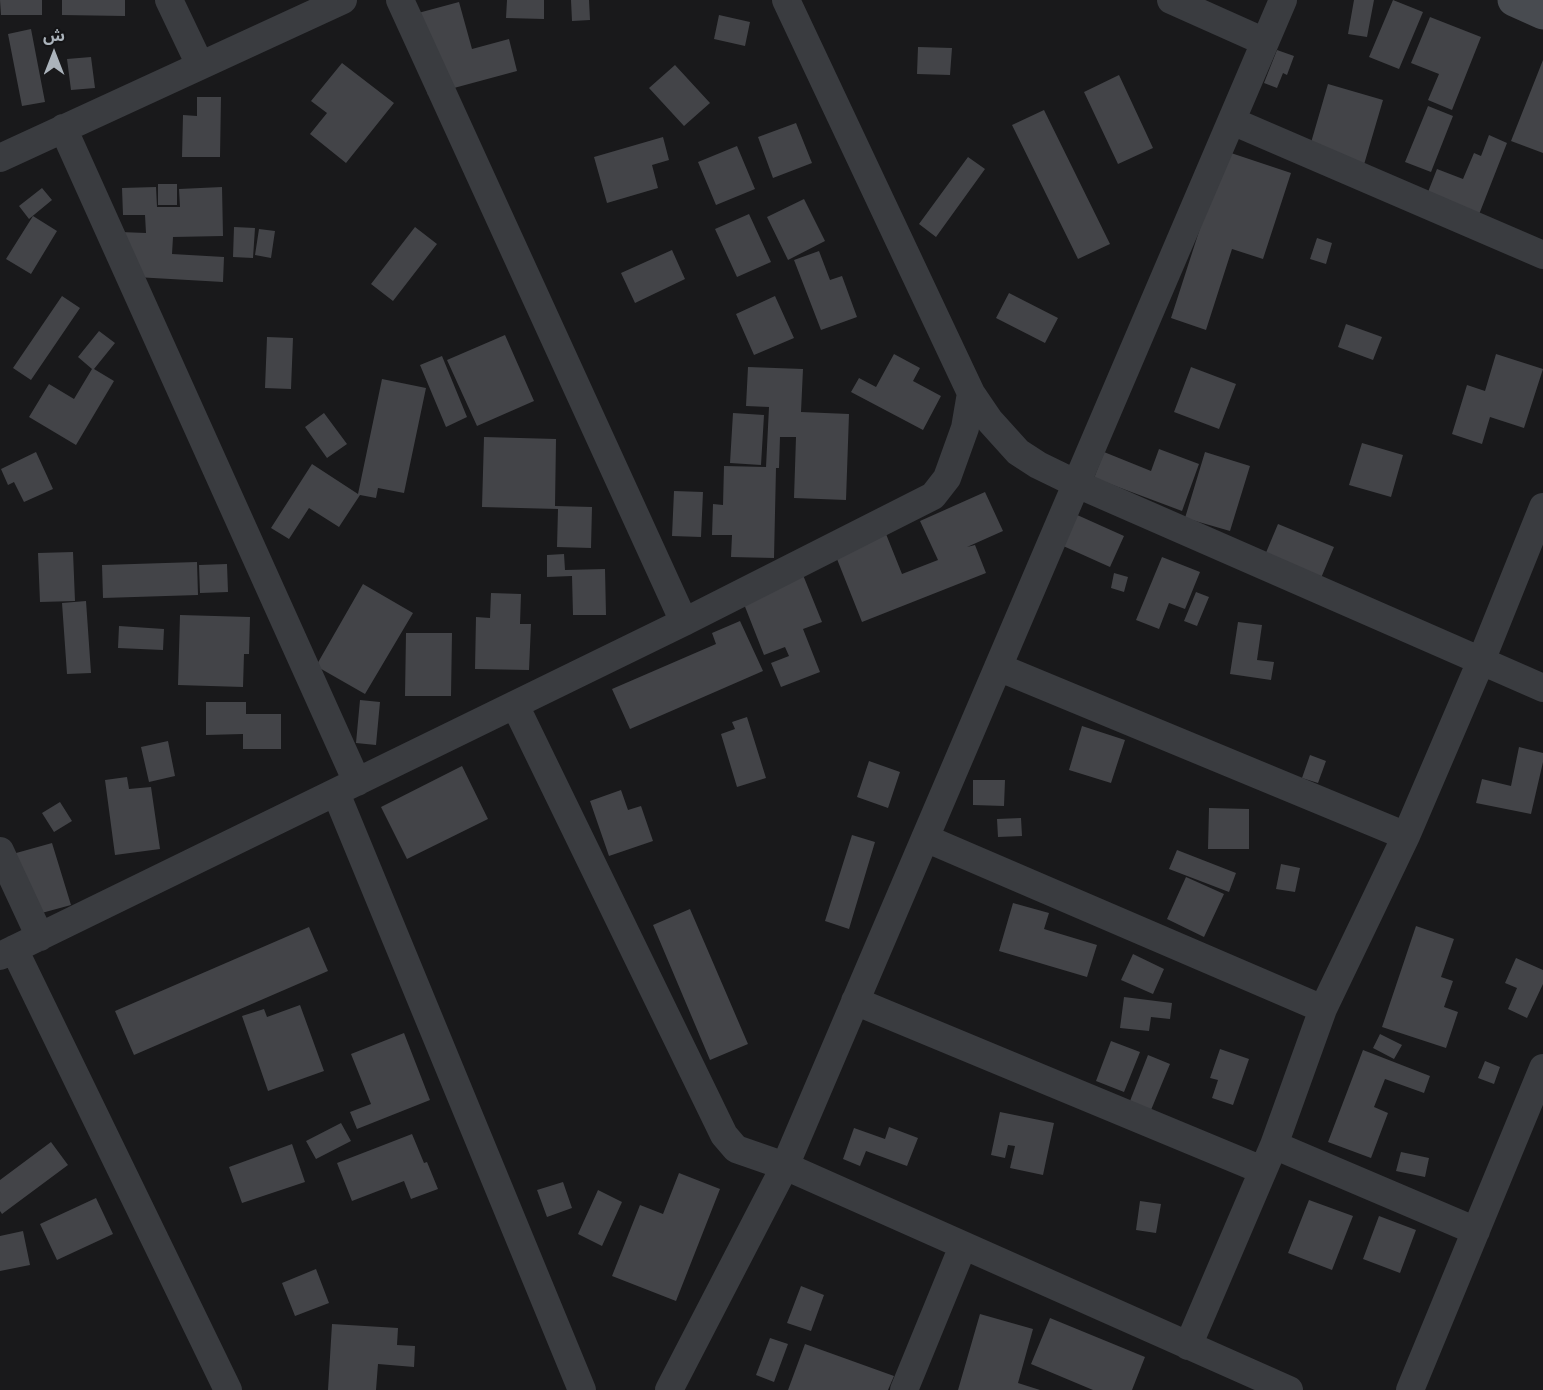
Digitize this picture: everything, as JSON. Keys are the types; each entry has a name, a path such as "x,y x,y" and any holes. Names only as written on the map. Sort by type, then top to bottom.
{"street":[{"path":"169,0 200,65"},
{"path":"0,158 343,0"},
{"path":"400,0 684,622"},
{"path":"786,0 970,393 990,421 1018,452 1038,465 1077,484 1543,688"},
{"path":"1171,0 1265,42"},
{"path":"669,1390 785,1166 1283,0"},
{"path":"1514,0 1543,13"},
{"path":"1232,122 1543,255"},
{"path":"63,128 347,788 582,1390"},
{"path":"228,1390 7,953 684,622 933,496 946,478 965,428 970,393"},
{"path":"1188,1346 1268,1158 1323,1009 1406,836 1481,661 1543,507"},
{"path":"998,667 1406,836"},
{"path":"515,705 724,1135 736,1149 785,1166 1188,1346 1273,1387"},
{"path":"925,838 1323,1009"},
{"path":"0,850 40,937"},
{"path":"855,1001 1268,1158 1476,1231"},
{"path":"1410,1390 1543,1068"},
{"path":"904,1390 963,1246"}],"building":[{"path":"0,0 42,0 42,15 1,15"},
{"path":"62,0 125,0 125,16 62,15"},
{"path":"507,0 544,0 544,19 506,18"},
{"path":"571,0 589,0 590,20 572,21"},
{"path":"1354,0 1374,0 1367,37 1348,34"},
{"path":"1393,0 1423,12 1399,69 1369,57"},
{"path":"459,2 472,49 509,39 517,71 428,95 407,16"},
{"path":"719,15 750,22 745,46 714,39"},
{"path":"1430,17 1481,37 1452,110 1428,100 1439,74 1411,63"},
{"path":"31,29 45,102 22,106 8,34"},
{"path":"918,47 952,48 950,75 917,74"},
{"path":"1277,50 1294,56 1287,75 1283,73 1277,88 1264,83"},
{"path":"91,57 95,88 71,90 67,59"},
{"path":"1543,60 1543,153 1511,141"},
{"path":"342,63 394,103 346,163 310,134 327,113 311,101"},
{"path":"675,65 710,103 684,126 649,88"},
{"path":"1119,75 1153,148 1118,164 1084,92"},
{"path":"1328,84 1383,100 1363,168 1308,153"},
{"path":"197,97 221,97 220,157 182,157 183,115 197,116"},
{"path":"1428,106 1453,116 1431,172 1405,162"},
{"path":"1044,110 1110,244 1078,259 1012,125"},
{"path":"796,123 812,163 773,178 758,137"},
{"path":"1489,135 1507,143 1478,217 1426,197 1437,169 1463,179 1474,153 1481,156"},
{"path":"663,137 669,160 652,165 658,188 607,203 594,157"},
{"path":"737,146 755,189 716,205 698,162"},
{"path":"1225,151 1291,173 1263,259 1232,249 1206,330 1171,318"},
{"path":"968,157 985,169 936,237 919,224"},
{"path":"158,184 177,184 177,205 158,205"},
{"path":"156,187 157,207 180,207 179,189 222,187 223,236 173,237 172,254 224,257 223,282 118,276 120,232 146,233 145,215 123,215 122,188"},
{"path":"42,188 52,200 29,219 19,206"},
{"path":"804,199 825,241 788,260 767,217"},
{"path":"749,214 771,262 737,277 715,229"},
{"path":"33,216 57,231 31,274 6,259"},
{"path":"234,227 255,228 253,258 233,257"},
{"path":"415,227 437,244 393,301 371,284"},
{"path":"259,229 275,231 271,258 255,255"},
{"path":"1317,238 1332,243 1326,264 1310,259"},
{"path":"672,250 685,279 635,303 621,273"},
{"path":"819,251 830,280 842,276 857,317 821,330 794,260"},
{"path":"1009,293 1058,318 1045,343 996,318"},
{"path":"62,296 80,308 31,380 13,368"},
{"path":"775,296 794,338 754,355 736,314"},
{"path":"1346,324 1382,337 1373,360 1338,347"},
{"path":"99,331 115,343 94,369 114,381 76,445 29,417 49,384 74,399 92,369 78,357"},
{"path":"505,335 534,401 477,426 447,360"},
{"path":"267,337 293,338 291,389 265,388"},
{"path":"894,354 920,368 913,381 941,396 923,430 851,392 859,378 876,387"},
{"path":"1496,354 1543,369 1524,428 1490,417 1482,444 1452,434 1467,385 1485,391"},
{"path":"442,356 467,417 446,427 420,365"},
{"path":"748,367 803,369 801,412 849,414 846,500 794,498 796,437 780,437 779,468 776,468 774,558 731,557 732,535 712,535 713,504 723,505 724,466 766,467 769,407 746,406"},
{"path":"1191,367 1236,384 1219,429 1174,412"},
{"path":"382,379 426,388 404,493 378,488 376,498 360,495 339,527 309,508 289,539 271,528 312,464 358,494"},
{"path":"324,413 347,444 327,458 305,427"},
{"path":"733,413 764,415 761,465 730,463"},
{"path":"484,437 556,439 555,506 592,507 591,548 557,547 558,509 482,507"},
{"path":"1362,443 1403,455 1391,497 1349,485"},
{"path":"1159,449 1199,464 1182,511 1094,478 1104,452 1151,471"},
{"path":"36,452 53,489 24,502 14,482 8,485 1,469"},
{"path":"1205,452 1250,466 1230,531 1185,518"},
{"path":"674,491 703,492 701,537 672,536"},
{"path":"985,492 1003,531 967,547 975,545 986,573 862,622 835,554 886,534 902,574 938,560 920,521"},
{"path":"1075,514 1124,536 1110,567 1061,545"},
{"path":"1278,524 1334,547 1321,578 1265,555"},
{"path":"73,552 75,601 40,602 38,553"},
{"path":"564,554 565,570 605,569 606,615 573,615 572,576 547,577 547,555"},
{"path":"1162,557 1200,572 1185,609 1169,603 1159,629 1136,620"},
{"path":"197,562 198,595 103,598 102,565"},
{"path":"227,564 228,592 200,593 199,565"},
{"path":"1114,573 1128,577 1124,592 1111,588"},
{"path":"803,575 822,622 803,629 820,672 781,687 771,663 789,656 785,647 764,655 742,599"},
{"path":"363,584 413,613 365,694 316,666"},
{"path":"1196,592 1209,597 1197,626 1184,621"},
{"path":"491,593 521,594 520,624 531,624 529,670 475,669 476,617 490,618"},
{"path":"86,601 91,673 67,674 62,603"},
{"path":"180,615 250,617 249,654 244,654 243,687 178,685"},
{"path":"740,621 763,671 630,729 612,689 716,644 712,633"},
{"path":"1238,622 1262,625 1257,660 1274,662 1271,680 1230,674"},
{"path":"119,626 164,629 163,650 118,648"},
{"path":"406,633 452,633 451,696 405,696"},
{"path":"360,700 380,702 376,745 356,743"},
{"path":"206,702 246,702 246,714 281,714 281,749 243,749 243,734 206,735"},
{"path":"747,717 766,778 737,787 721,734 735,729 732,722"},
{"path":"1082,726 1125,740 1111,783 1069,770"},
{"path":"168,741 175,776 149,782 141,747"},
{"path":"1519,747 1543,753 1531,814 1476,803 1482,779 1511,786"},
{"path":"1310,755 1326,761 1318,783 1302,778"},
{"path":"869,761 900,772 888,808 857,797"},
{"path":"462,766 488,819 407,859 381,807"},
{"path":"127,777 129,789 151,787 160,849 115,855 105,780"},
{"path":"973,780 1005,780 1004,806 973,805"},
{"path":"621,790 628,810 641,806 653,841 609,856 590,801"},
{"path":"60,802 72,821 54,832 42,813"},
{"path":"1209,808 1249,809 1249,849 1208,849"},
{"path":"1021,818 1022,836 998,837 997,819"},
{"path":"852,835 875,842 849,929 825,921"},
{"path":"52,843 71,905 27,917 9,855"},
{"path":"1177,850 1236,873 1229,892 1169,869"},
{"path":"1281,864 1300,868 1295,892 1276,889"},
{"path":"1186,877 1224,894 1204,937 1167,919"},
{"path":"1013,903 1049,913 1044,929 1097,945 1087,977 999,951"},
{"path":"690,909 748,1044 710,1060 653,925"},
{"path":"1416,926 1454,939 1441,977 1453,981 1444,1007 1458,1012 1446,1048 1382,1027"},
{"path":"309,927 328,971 134,1055 115,1011"},
{"path":"1133,954 1164,969 1153,994 1121,980"},
{"path":"1516,958 1543,970 1543,984 1527,1018 1508,1009 1517,988 1505,983"},
{"path":"1124,997 1172,1003 1170,1019 1151,1017 1149,1031 1120,1028"},
{"path":"300,1005 324,1071 268,1091 242,1016 264,1009 267,1017"},
{"path":"404,1033 430,1100 357,1129 350,1112 371,1104 351,1054"},
{"path":"1380,1034 1402,1045 1394,1059 1373,1048"},
{"path":"1111,1041 1140,1052 1124,1092 1096,1081"},
{"path":"1220,1049 1249,1059 1233,1105 1212,1098 1218,1080 1210,1078"},
{"path":"1363,1050 1430,1076 1424,1093 1385,1079 1374,1107 1388,1113 1371,1158 1328,1142"},
{"path":"1148,1055 1170,1064 1151,1110 1130,1101"},
{"path":"1485,1061 1500,1067 1494,1084 1478,1078"},
{"path":"1000,1112 1054,1123 1043,1175 1010,1168 1015,1146 1008,1145 1005,1158 991,1155"},
{"path":"341,1123 351,1141 316,1159 306,1141"},
{"path":"889,1127 918,1138 907,1166 866,1151 860,1166 843,1159 854,1128 885,1139"},
{"path":"412,1134 438,1189 411,1199 404,1181 352,1201 337,1163"},
{"path":"51,1142 68,1165 2,1214 0,1211 0,1180"},
{"path":"292,1144 305,1182 242,1203 229,1167"},
{"path":"1401,1152 1429,1158 1425,1177 1396,1171"},
{"path":"679,1173 720,1189 676,1301 612,1276 640,1205 663,1214"},
{"path":"563,1182 572,1208 547,1217 537,1190"},
{"path":"598,1190 622,1202 602,1246 578,1234"},
{"path":"96,1198 113,1234 57,1260 40,1224"},
{"path":"1309,1200 1353,1216 1332,1270 1288,1253"},
{"path":"1140,1201 1161,1204 1156,1233 1136,1230"},
{"path":"1379,1216 1416,1230 1400,1273 1363,1259"},
{"path":"23,1231 30,1265 0,1271 0,1236"},
{"path":"316,1269 329,1303 295,1316 282,1283"},
{"path":"801,1286 824,1295 811,1331 787,1323"},
{"path":"980,1314 1033,1329 1018,1383 1040,1390 958,1390"},
{"path":"1050,1318 1145,1357 1132,1390 1093,1390 1031,1364"},
{"path":"332,1324 398,1328 397,1345 415,1346 414,1367 378,1364 376,1390 328,1390"},
{"path":"770,1338 788,1344 774,1382 756,1375"},
{"path":"805,1344 894,1376 888,1390 788,1390"}]}
